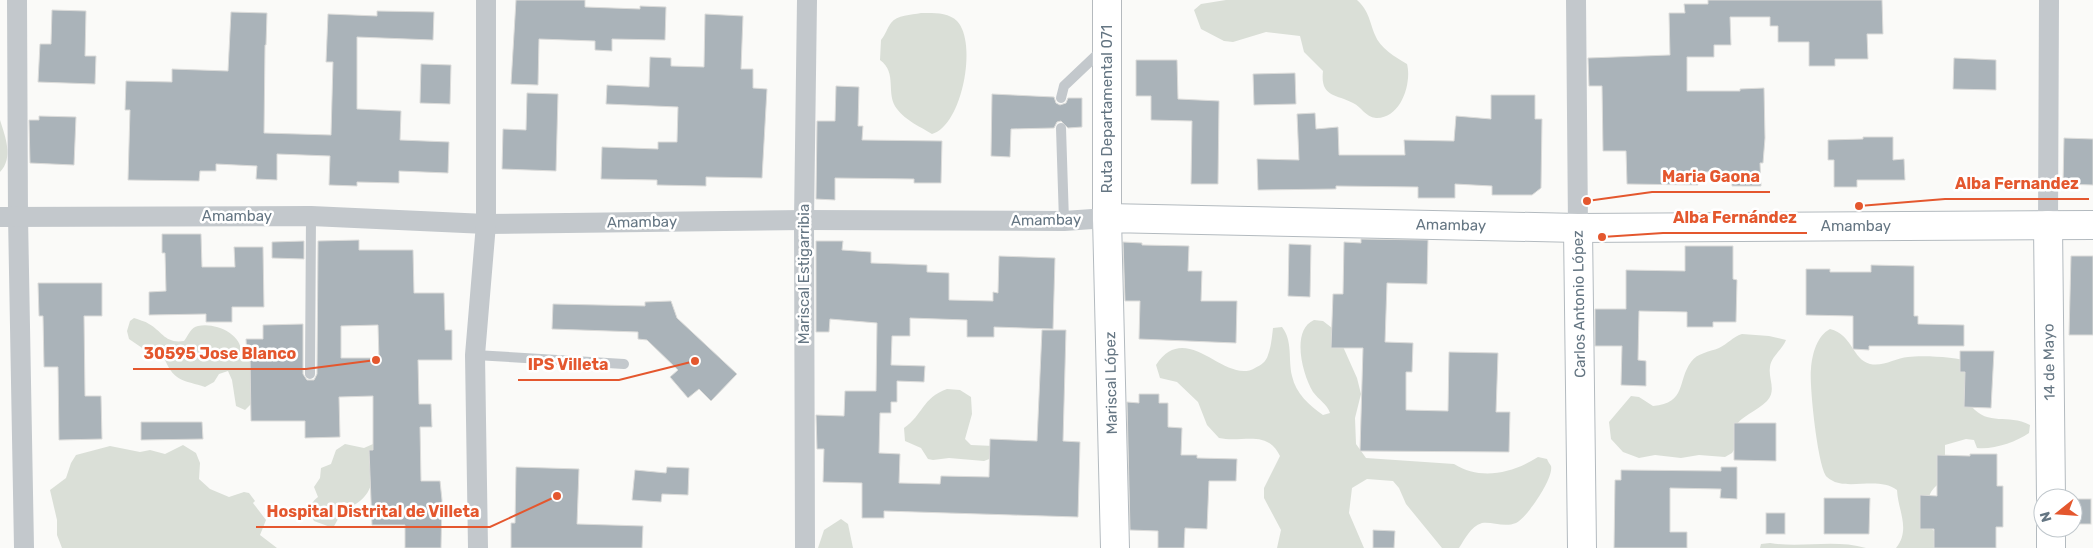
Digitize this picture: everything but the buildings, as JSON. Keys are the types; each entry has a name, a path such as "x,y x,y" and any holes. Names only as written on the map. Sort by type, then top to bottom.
{"main road":[{"name":"Ruta Departamental 071","path":"1107,0 1107,218"},
{"name":"Amambay","path":"1107,218 1578,228 2093,225"},
{"name":"Mariscal López","path":"1107,218 1115,548"},
{"name":"14 de Mayo","path":"2048,225 2051,488"},
{"name":"Carlos Antonio López","path":"1578,228 1582,548"}],"street":[{"path":"17,0 9,217 24,548"},
{"path":"478,548 475,355 486,224 486,0"},
{"name":"Mariscal Estigarribia","path":"805,548 804,220 807,0"},
{"name":"Carlos Antonio López","path":"1576,0 1578,228"},
{"path":"2048,0 2048,225"},
{"name":"Amambay","path":"9,217 311,216 486,224 804,220 1064,221 1107,218"}],"lane":[{"path":"1061,98 1064,86 1107,45"},
{"path":"1061,128 1064,221"},
{"path":"310,374 311,216"},
{"path":"475,355 624,364"}],"shaded area":[{"path":"1226,0 1357,0 1366,12 1380,44 1407,64 1408,81 1403,98 1392,113 1385,117 1372,117 1356,105 1326,90 1323,71 1304,52 1300,36 1266,32 1233,42 1224,41 1201,29 1194,10 1201,4"},
{"path":"921,13 949,16 957,21 963,32 966,47 964,83 959,101 952,116 943,128 932,134 909,120 897,109 892,97 889,71 880,60 881,40 891,23 900,17"},
{"path":"0,120 6,140 7,160 0,172"},
{"path":"134,318 147,323 172,341 184,341 193,328 205,325 219,328 232,335 237,340 241,352 253,362 252,403 245,410 236,406 232,380 228,371 219,374 214,382 205,387 177,377 165,360 151,354 129,339 127,331 130,321"},
{"path":"1314,320 1323,321 1336,331 1357,378 1361,394 1355,418 1356,444 1366,458 1454,464 1464,469 1486,473 1508,471 1538,457 1547,459 1551,466 1551,472 1539,497 1527,514 1521,520 1511,524 1482,523 1471,530 1459,548 1442,548 1406,504 1399,488 1393,481 1367,479 1352,488 1349,513 1364,548 1277,548 1281,530 1264,498 1264,488 1280,456 1275,448 1268,442 1261,440 1219,438 1207,425 1198,402 1177,382 1160,378 1156,365 1168,352 1180,348 1193,350 1231,369 1243,371 1255,368 1263,363 1267,357 1273,328 1282,327 1288,338 1294,382 1300,394 1323,415 1330,413 1329,410 1313,392 1302,364 1301,342 1303,333 1307,325"},
{"path":"1830,329 1843,336 1859,357 1870,364 1875,365 1914,356 1949,358 1970,362 1971,406 1985,416 2014,420 2030,425 2029,433 1997,447 1977,448 1974,440 1966,439 1945,445 1945,480 1933,489 1928,505 1929,526 1944,541 1943,548 1896,548 1903,534 1903,520 1897,490 1880,484 1842,484 1834,482 1827,477 1820,459 1815,426 1811,391 1811,369 1816,346 1825,332"},
{"path":"1742,334 1769,336 1786,340 1771,363 1772,389 1770,397 1734,428 1737,445 1732,453 1725,457 1699,455 1681,458 1655,455 1639,458 1623,452 1611,439 1609,422 1631,396 1639,397 1653,406 1671,401 1680,390 1687,369 1694,359 1719,348"},
{"path":"947,389 960,390 971,397 972,414 965,439 971,445 994,446 992,458 984,461 949,458 933,460 928,459 921,448 905,441 904,428 932,397"},
{"path":"345,444 364,448 373,444 371,486 362,500 354,505 344,502 339,504 338,519 333,528 314,521 310,508 318,497 314,487 320,478 321,468 331,464 336,450"},
{"path":"183,445 196,453 200,463 199,479 210,489 229,497 244,492 249,493 255,501 253,503 266,520 260,535 277,548 62,548 57,535 57,520 50,490 66,478 76,455 110,446 140,452 150,450 165,454"},
{"path":"841,519 848,524 853,548 818,548 824,530"},
{"path":"1761,544 1794,545 1842,544 1866,548 1760,548"}],"place":[{"name":"Maria Gaona","path":"1587,201"},
{"name":"Alba Fernandez","path":"1859,206"},
{"name":"Alba Fernández","path":"1602,237"},
{"name":"30595 Jose Blanco","path":"376,360"},
{"name":"IPS Villeta","path":"695,361"},
{"name":"Hospital Distrital de Villeta","path":"557,496"}]}
